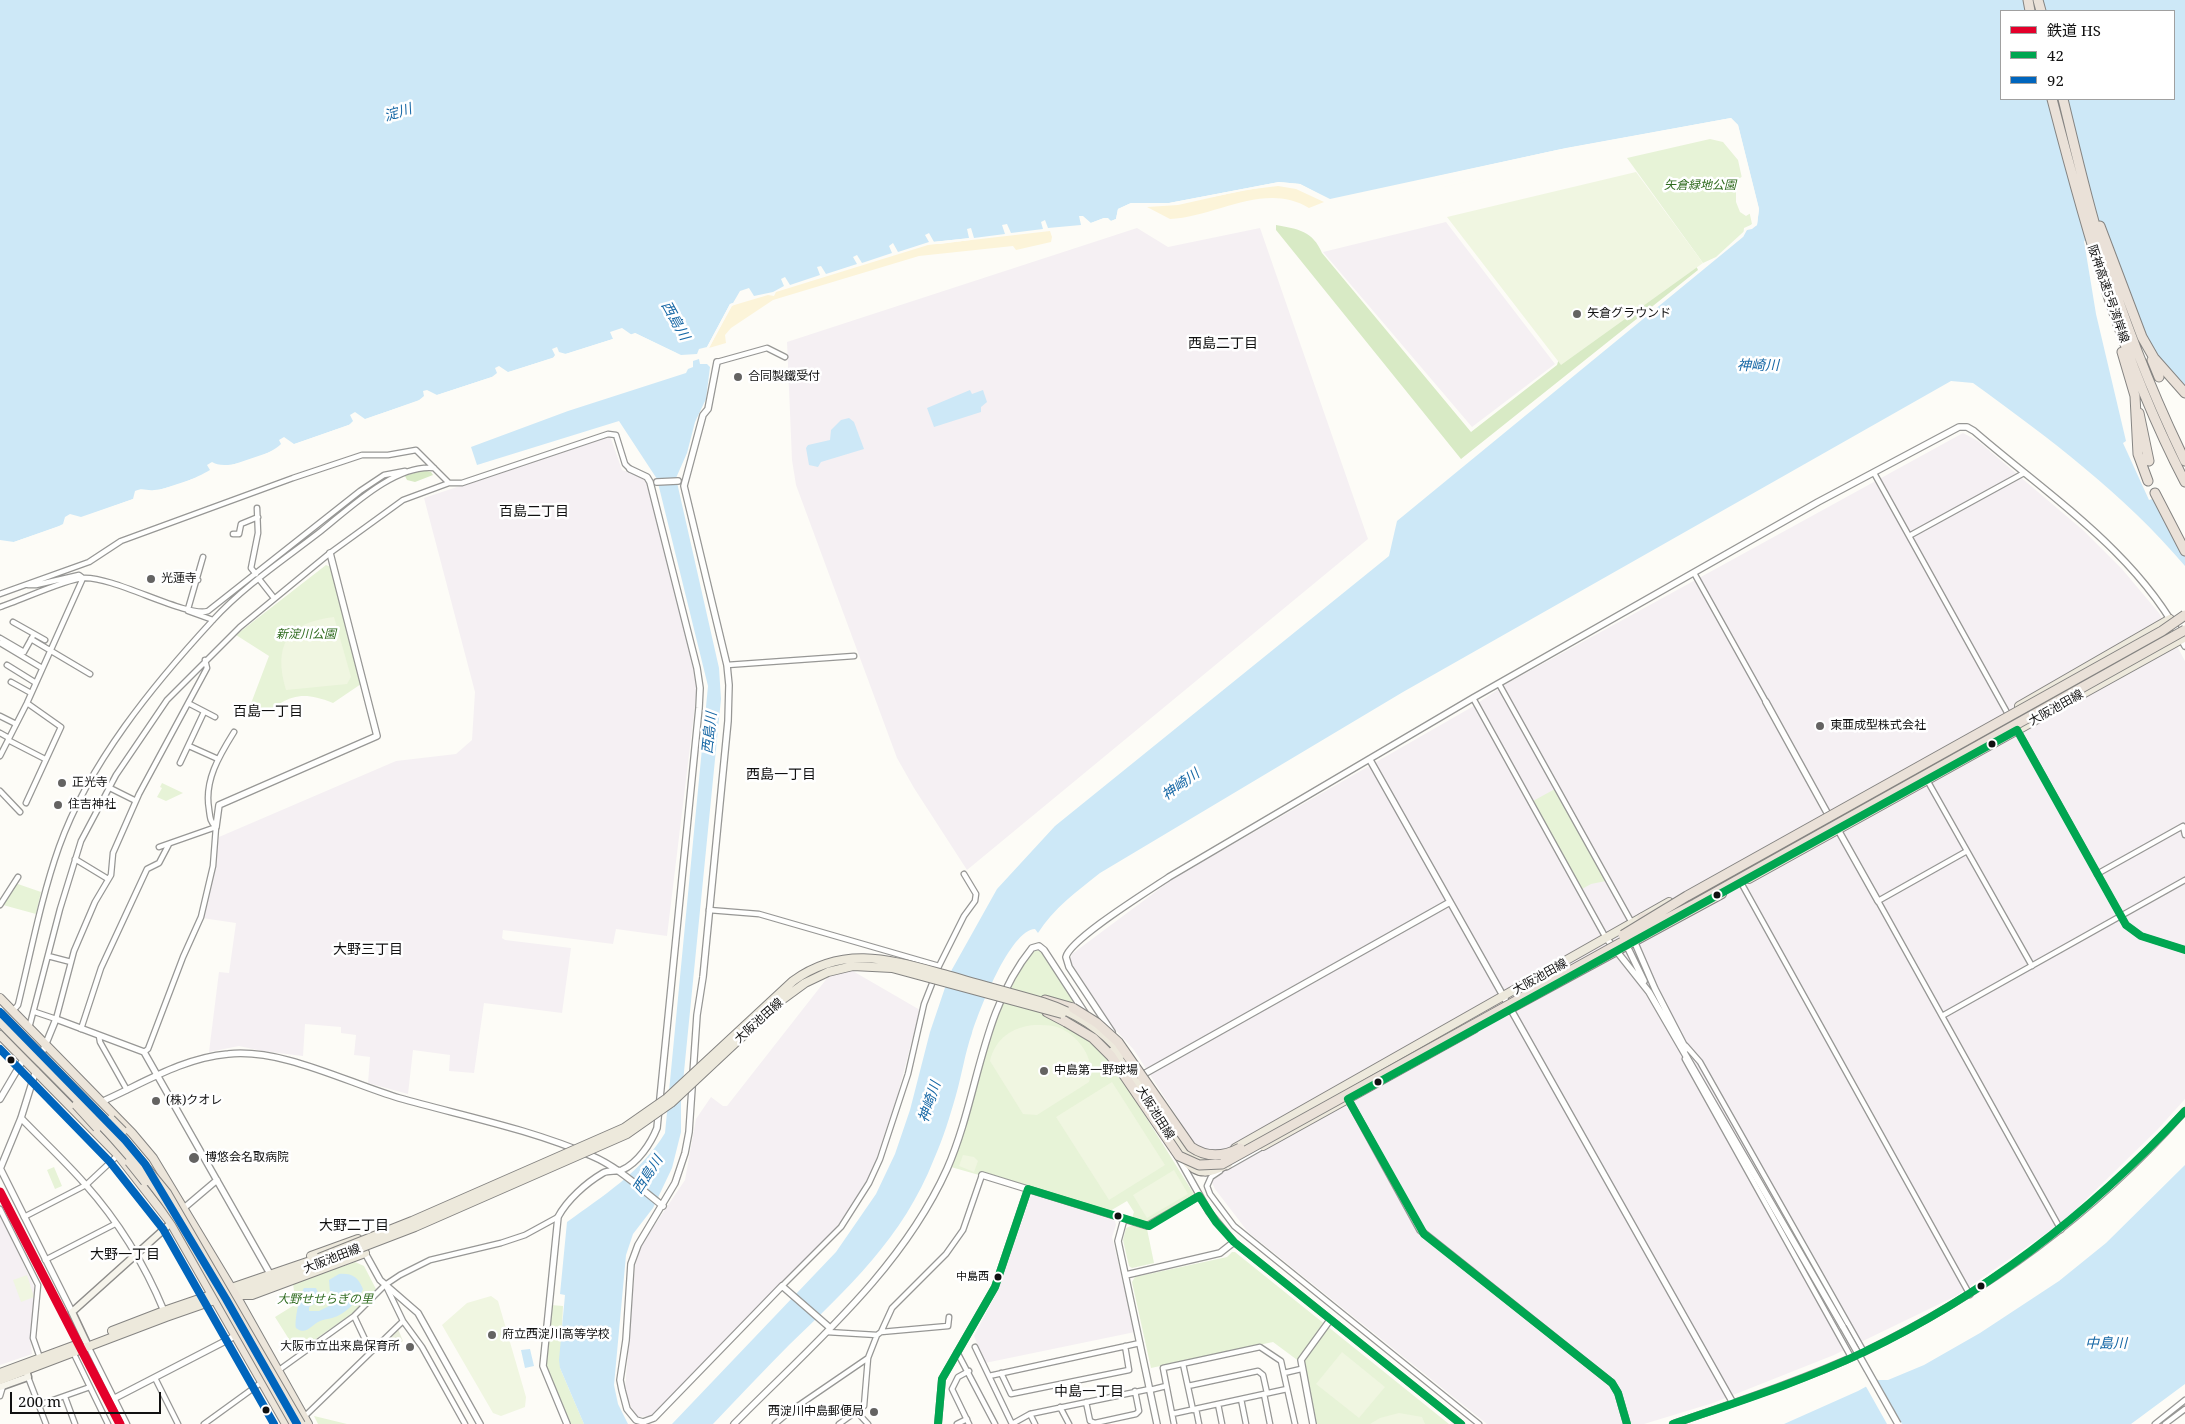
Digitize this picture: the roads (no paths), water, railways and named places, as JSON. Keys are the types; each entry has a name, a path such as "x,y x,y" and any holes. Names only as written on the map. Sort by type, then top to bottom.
{"highway":[{"name":"阪神高速5号湾岸線","path":"2052,100 2082,218 2117,324 2160,431 2185,482"},
{"name":"阪神高速5号湾岸線","path":"2063,100 2088,199 2127,326 2157,400 2185,460"},
{"path":"2088,199 2107,242 2158,378"},
{"path":"2117,324 2149,462"},
{"path":"2142,337 2154,358 2185,393"},
{"path":"2136,404 2137,446 2148,481"},
{"path":"2155,493 2185,551"},
{"path":"1642,918 1667,912 1682,905 2153,636 2185,615"},
{"path":"1020,998 1066,1005 1097,1023 1112,1036 1130,1057 1187,1143 1204,1154 1227,1154 1605,946 1687,896 2001,728 2054,704 2184,639"},
{"path":"1020,998 1066,1022 1100,1044 1116,1062 1179,1156 1200,1165 1222,1164 2054,704"},
{"path":"1835,826 1870,798"},
{"path":"0,998 143,1145 172,1186 234,1292 278,1370 303,1422"},
{"path":"0,1012 4,1023 27,1056 147,1183 286,1424"},
{"path":"4,1023 30,1039 123,1130 172,1186"},
{"path":"4,1023 122,1138 167,1193 303,1422"},
{"path":"4,1023 140,1166 158,1190 179,1221 294,1424"},
{"path":"0,1035 118,1155 171,1223"}],"main road":[{"name":"大阪池田線","path":"0,1373 26,1370 73,1352 87,1344 164,1311 234,1292 415,1227 627,1134 671,1103 779,1002 804,983 828,972 862,966 892,968 1020,998 1060,1013 1095,1033 1118,1057 1188,1155 1196,1160 1206,1161 1218,1158 2170,619"},
{"name":"大阪池田線","path":"1157,1112 1187,1162 1193,1168 1201,1172 1218,1169 1276,1140 1511,1009 1635,943 1741,883 1835,826 1927,779 2184,639"},
{"path":"87,1344 72,1312 171,1223"},
{"path":"234,1292 252,1295 365,1253 358,1239 269,1272 245,1284"},
{"name":"大阪池田線","path":"234,1292 245,1284 320,1261"},
{"name":"大阪池田線","path":"1,1385 26,1370 40,1358 87,1344 213,1297"}],"street":[{"path":"785,357 767,348 717,362 708,409 703,415 684,486 727,665 729,685 728,721 703,977 697,1016 689,1132 675,1183 638,1245 631,1264 626,1340 620,1380 627,1409 636,1420 643,1422 654,1418 784,1288 841,1227 869,1183 891,1127 908,1074 924,1004 939,966 964,916 975,901 976,894 964,874"},
{"path":"1206,1161 1194,1155 1144,1074 1127,1049 1106,1025 1069,967 1066,957 1069,949 1124,906 1169,877 1473,698 1874,473 1963,427 1974,431 2086,525 2127,564 2184,639"},
{"path":"29,1029 81,841 108,787 167,700 205,660 274,598 330,553 403,500 448,484 462,483 608,434 616,436 625,464 630,469 647,477 650,482 697,668 700,688 659,1120 653,1139 643,1151 621,1170 604,1172 563,1207 558,1217 543,1366 568,1424"},
{"path":"0,594 89,562 121,541 293,478 362,455 388,455 416,450 448,484"},
{"path":"12,1012 18,1004 48,882 71,818 112,748 149,694 213,620 259,580 352,506 388,480 407,471 422,466 434,468"},
{"path":"26,585 36,585 80,575 82,578 112,583 199,612 208,611 360,491 384,475 407,471"},
{"path":"1874,473 2120,916 2133,931 2141,936 2185,950"},
{"path":"1909,536 2024,473"},
{"path":"650,482 685,481"},
{"path":"256,574 252,568 258,517 257,508"},
{"path":"233,534 239,534 240,524 258,517"},
{"path":"144,1052 148,1049 183,957 201,917 213,866 219,805 376,736 330,553"},
{"path":"186,608 198,580 203,557"},
{"path":"182,574 198,580"},
{"path":"1694,574 2061,1230"},
{"path":"0,607 82,578"},
{"path":"0,756 27,703 82,578"},
{"path":"259,580 274,598"},
{"path":"186,608 197,616 213,620"},
{"path":"13,622 45,640"},
{"path":"0,638 24,652 34,634"},
{"path":"31,639 90,674"},
{"path":"0,643 42,668"},
{"path":"727,665 854,656"},
{"path":"72,1312 0,1168 21,1118 45,1044 56,1019 71,962 95,902 111,875 113,853 136,801 206,668 205,660"},
{"path":"7,665 36,683"},
{"path":"11,682 31,693"},
{"path":"1499,684 1632,923 1635,943 1696,1070 1898,1424"},
{"path":"1473,698 1607,939 1649,992 1682,1044 1700,1062 1864,1352"},
{"path":"26,802 61,727 27,703"},
{"path":"188,703 215,717"},
{"path":"180,763 204,712"},
{"path":"0,716 16,724"},
{"path":"216,827 211,822 206,794 218,759 234,732"},
{"path":"0,733 45,759"},
{"path":"189,746 218,759"},
{"path":"1370,760 1733,1403"},
{"path":"1927,779 2032,966"},
{"path":"108,787 136,801"},
{"path":"0,791 20,812"},
{"path":"2097,874 2183,826 2185,835"},
{"path":"159,847 216,827"},
{"path":"81,1029 101,968 147,869 160,863 169,844"},
{"path":"1878,901 1967,852"},
{"path":"75,859 108,879"},
{"path":"1732,866 1970,1295"},
{"path":"0,905 18,877"},
{"path":"1942,1016 2185,880"},
{"path":"1144,1074 1450,902"},
{"path":"709,910 759,914 939,966"},
{"path":"1632,923 1626,934 1627,947 1649,992"},
{"path":"734,1424 884,1272 921,1218 935,1194 957,1142 996,1009 1018,968 1034,946 1044,950 1170,1142 1199,1196 1216,1222 1234,1242 1461,1424"},
{"path":"48,956 71,962"},
{"path":"34,1012 144,1052 269,1272"},
{"path":"99,1036 100,1042 127,1090"},
{"path":"1682,1044 1693,1076 1851,1357"},
{"path":"101,1102 156,1074 227,1054 244,1053 295,1062 401,1098 479,1118 592,1156 616,1170 661,1205"},
{"path":"0,1099 23,1060"},
{"path":"1342,1088 1420,1230 1612,1383 1618,1393 1627,1424"},
{"path":"1673,1424 1733,1403 1864,1352 1970,1295 2061,1230 2112,1186 2185,1111"},
{"path":"21,1118 86,1184 137,1254 164,1311"},
{"path":"1276,1140 1209,1179 1208,1190 1225,1216 1255,1245 1479,1424"},
{"path":"24,1216 86,1184 118,1155"},
{"path":"839,1424 864,1406 868,1358 879,1333 892,1308 946,1254 963,1230 982,1175 1151,1226 1199,1196"},
{"path":"184,1208 217,1180"},
{"path":"938,1424 942,1379 995,1287 1028,1189"},
{"path":"0,1210 38,1285 33,1338 40,1358"},
{"path":"278,1370 354,1316 385,1285 430,1260 501,1243 525,1235 558,1217"},
{"path":"1124,1219 1118,1241 1158,1424"},
{"path":"45,1260 115,1224"},
{"path":"1126,1275 1220,1254 1234,1242"},
{"path":"365,1253 380,1280 418,1313 480,1424"},
{"path":"385,1285 403,1321 422,1347 466,1424"},
{"path":"784,1288 827,1328 879,1333 948,1326 949,1317"},
{"path":"354,1316 371,1352"},
{"path":"1312,1424 1301,1369 1303,1354 1330,1320"},
{"path":"303,1422 403,1321"},
{"path":"115,1398 235,1336"},
{"path":"989,1376 1140,1343"},
{"path":"87,1344 128,1424"},
{"path":"1001,1374 1011,1394 1129,1370 1124,1346"},
{"path":"975,1347 1012,1424 1030,1414 1166,1386"},
{"path":"1174,1424 1162,1368 1260,1347 1281,1361 1295,1424"},
{"path":"73,1352 108,1424"},
{"path":"957,1352 969,1371 995,1424"},
{"path":"775,1424 796,1407 868,1358"},
{"path":"1183,1364 1199,1424"},
{"path":"1284,1373 1301,1369"},
{"path":"26,1370 46,1424"},
{"path":"957,1424 968,1421 952,1389 958,1377 969,1371"},
{"path":"1188,1386 1258,1371 1263,1375 1270,1424"},
{"path":"155,1378 178,1424"},
{"path":"204,1424 262,1382"},
{"path":"0,1396 1,1385"},
{"path":"39,1405 90,1387"},
{"path":"1172,1414 1287,1389"},
{"path":"1086,1402 1090,1421 1095,1423 1136,1414 1139,1410 1136,1392"},
{"path":"65,1397 74,1424"},
{"path":"1241,1399 1246,1424"},
{"path":"2154,1424 2185,1400"},
{"path":"1218,1404 1222,1424"},
{"path":"1060,1407 1069,1424"},
{"path":"2165,1424 2185,1409"},
{"path":"856,1411 868,1424"},
{"path":"1030,1414 1035,1424"}],"water":[{"path":"0,0 2185,0 2185,566 2137,515 2085,468 1973,383 1951,381 1403,692 1100,873 1058,908 1038,933 1035,929 1025,933 1006,957 988,991 970,1041 943,1135 921,1187 907,1213 890,1238 853,1282 713,1424 672,1424 836,1252 876,1194 895,1154 910,1110 930,1032 950,973 997,889 1055,826 1389,556 1397,521 1743,237 1746,230 1757,225 1759,209 1738,125 1731,118 1566,148 1330,200 1300,184 1279,182 1169,203 1131,203 1118,209 1116,219 1111,221 1104,218 1091,223 1083,216 1079,216 1081,225 1048,228 1045,220 1041,222 1043,229 1011,233 1007,224 1002,225 1005,234 974,238 971,228 967,229 969,238 934,242 929,233 925,235 929,242 898,252 893,243 889,246 892,253 862,263 857,255 853,257 857,264 826,274 821,266 817,267 820,275 790,285 785,277 781,279 784,286 773,292 754,296 749,288 740,291 733,303 730,304 707,347 699,349 697,354 681,355 635,333 632,335 622,328 610,332 613,339 566,354 559,352 557,347 552,349 555,355 553,358 508,372 499,366 495,368 497,373 492,377 437,395 427,390 423,391 424,396 418,401 365,419 355,412 350,415 353,421 349,425 294,444 284,437 279,440 281,444 268,453 248,461 227,465 219,465 212,462 207,465 210,470 183,483 168,488 135,491 133,499 81,517 70,514 65,517 63,524 59,526 14,542 0,540"},
{"name":"西島川","path":"699,359 700,364 707,364 710,367 706,399 695,422 687,453 676,478 719,668 721,699 681,1102 681,1132 672,1168 653,1208 633,1234 626,1255 614,1385 618,1404 628,1424 584,1424 560,1368 559,1360 565,1295 560,1294 567,1222 608,1193 633,1171 645,1160 665,1133 708,686 657,479 619,421 477,465 471,447 568,411 686,373 688,369 693,367 693,361"},
{"path":"970,390 972,394 983,390 987,402 981,407 981,412 934,427 927,408"},
{"path":"849,418 854,422 864,449 821,462 818,467 809,465 806,448 808,445 830,440 831,430 841,420"},
{"name":"中島川","path":"2185,1165 2185,1384 2131,1424 1784,1424 1878,1380 1888,1380 1924,1365 1980,1333 2059,1281 2106,1243"},
{"path":"339,1274 348,1274 354,1277 361,1285 363,1289 356,1301 348,1309 333,1318 320,1321 303,1331 296,1328 298,1308 304,1288 316,1288 319,1295 314,1304 309,1307 309,1311 319,1311 331,1305 329,1280"},
{"path":"530,1349 534,1366 525,1368 521,1350"}],"rail line":[{"name":"HS","path":"0,1192 120,1424"}],"place":[{"name":"矢倉グラウンド","path":"1577,314"},
{"name":"合同製鐵受付","path":"738,377"},
{"name":"光蓮寺","path":"151,579"},
{"name":"東亜成型株式会社","path":"1820,726"},
{"name":"正光寺","path":"62,783"},
{"name":"住吉神社","path":"58,805"},
{"name":"中島第一野球場","path":"1044,1071"},
{"name":"(株)クオレ","path":"156,1101"},
{"name":"博悠会名取病院","path":"194,1158"},
{"name":"中島西","path":"998,1277"},
{"name":"府立西淀川高等学校","path":"492,1335"},
{"name":"大阪市立出来島保育所","path":"410,1347"},
{"name":"西淀川中島郵便局","path":"874,1412"}],"district":[{"name":"西島二丁目","path":"1223,344"},
{"name":"百島二丁目","path":"534,512"},
{"name":"百島一丁目","path":"268,712"},
{"name":"西島一丁目","path":"781,775"},
{"name":"大野三丁目","path":"368,950"},
{"name":"大野二丁目","path":"354,1226"},
{"name":"大野一丁目","path":"125,1255"},
{"name":"中島一丁目","path":"1089,1392"}],"water label":[{"name":"淀川","path":"398,113"},
{"name":"神崎川","path":"1758,366"},
{"name":"神崎川","path":"1181,785"},
{"name":"神崎川","path":"930,1102"}],"park label":[{"name":"矢倉緑地公園","path":"1700,186"},
{"name":"新淀川公園","path":"306,635"},
{"name":"大野せせらぎの里","path":"325,1300"}]}
